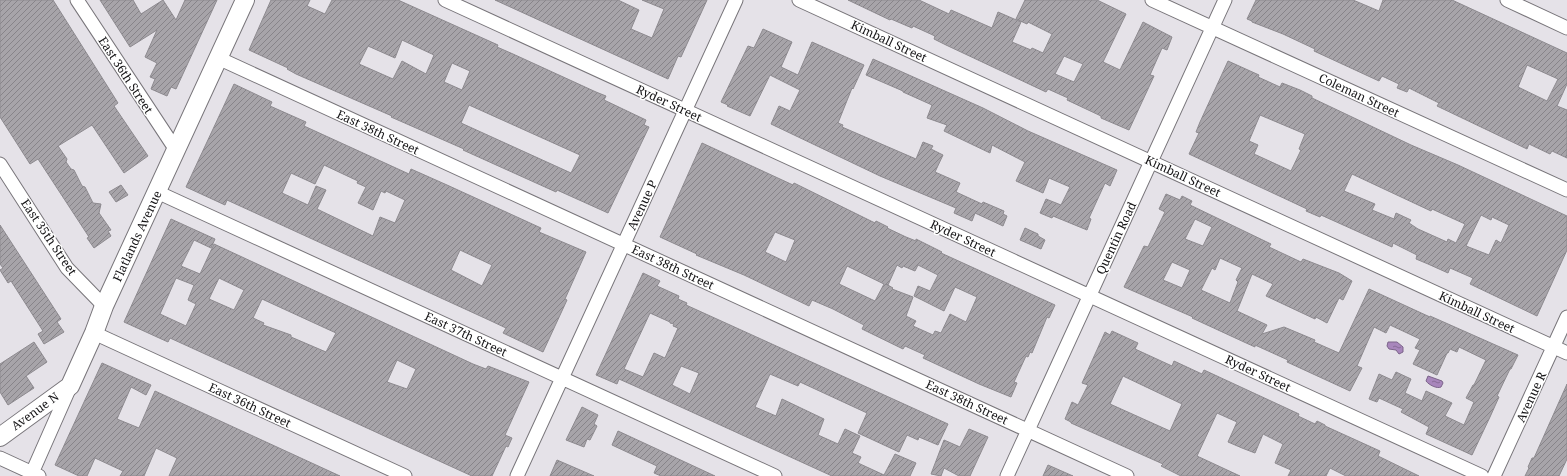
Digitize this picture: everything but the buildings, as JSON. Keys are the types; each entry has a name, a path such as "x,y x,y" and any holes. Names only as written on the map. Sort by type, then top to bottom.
{"main road":[{"name":"Flatlands Avenue","path":"70,386 94,333 104,306 245,0"},
{"name":"Avenue N","path":"0,437 70,386"}],"street":[{"name":"East 36th Street","path":"77,0 176,150"},
{"name":"Ryder Street","path":"445,0 1482,476"},
{"name":"Avenue P","path":"517,476 736,0"},
{"name":"Kimball Street","path":"799,0 1567,353"},
{"name":"Coleman Street","path":"1152,0 1567,190"},
{"name":"Quentin Road","path":"1007,476 1225,0"},
{"path":"1507,0 1567,28"},
{"name":"East 38th Street","path":"218,58 1127,476"},
{"name":"East 35th Street","path":"0,164 67,268 104,306"},
{"name":"East 37th Street","path":"157,192 775,476"},
{"name":"Avenue R","path":"1494,476 1567,317"},
{"name":"East 36th Street","path":"94,333 405,476"},
{"name":"Flatlands Avenue","path":"36,474 70,386"},
{"path":"0,458 36,474"}],"water":[{"path":"1388,342 1397,342 1403,347 1403,352 1399,354 1396,350 1389,349 1387,346"},
{"path":"1428,376 1442,381 1443,383 1441,387 1435,387 1427,382"}]}
